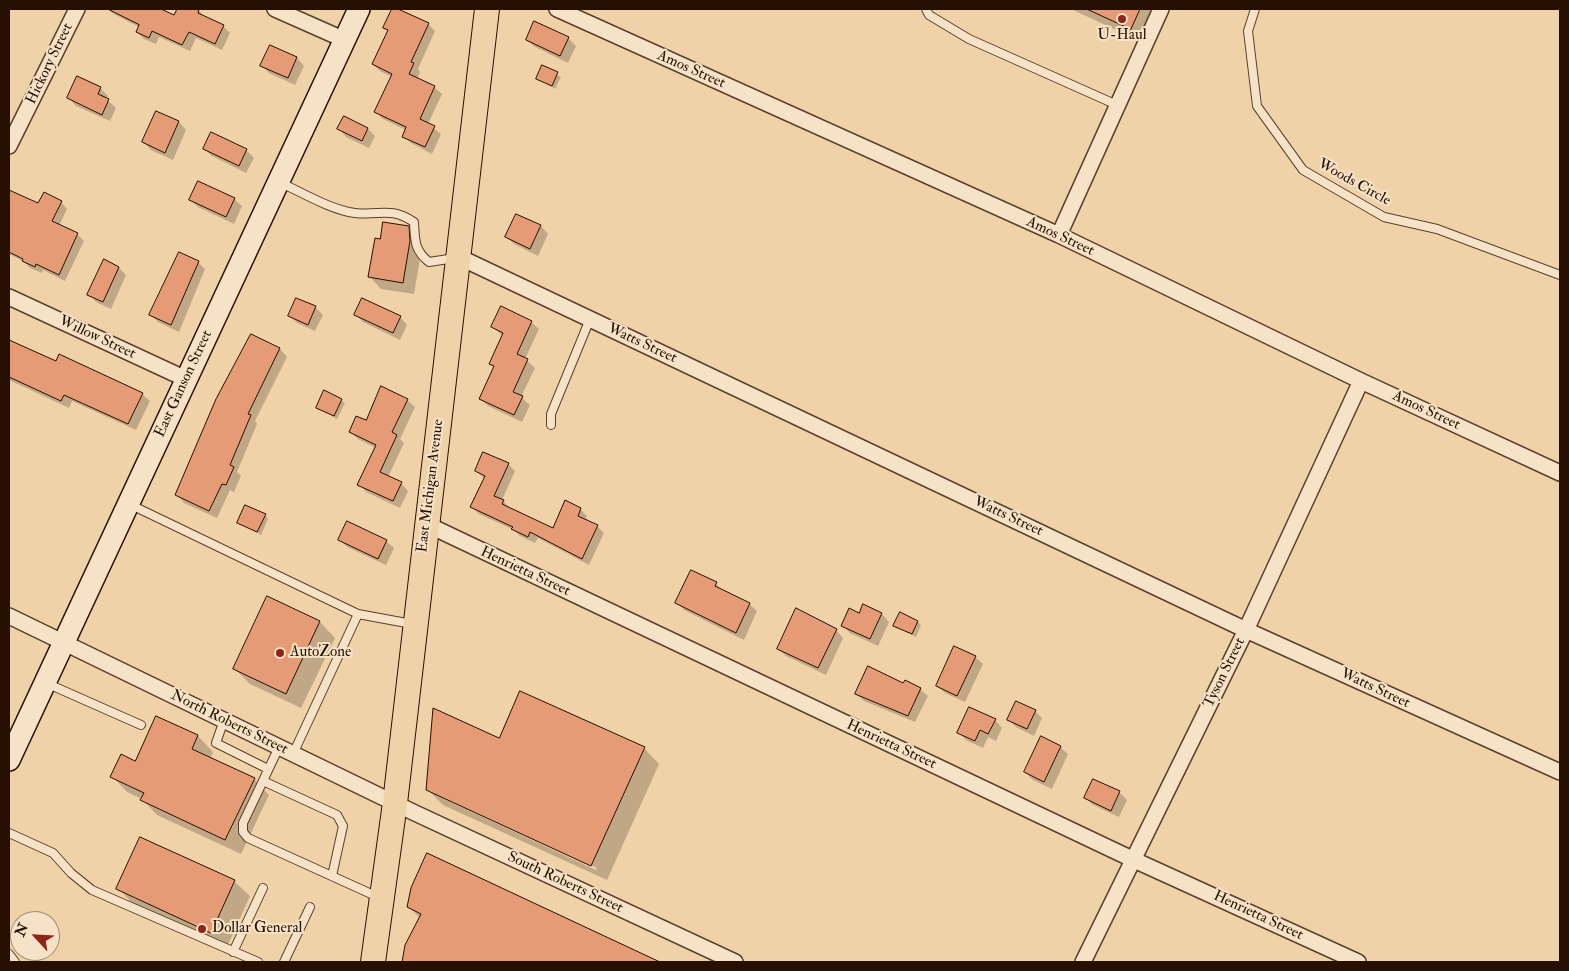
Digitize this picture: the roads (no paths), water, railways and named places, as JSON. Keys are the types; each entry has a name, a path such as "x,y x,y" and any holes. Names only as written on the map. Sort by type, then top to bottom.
{"main road":[{"name":"East Michigan Avenue","path":"373,962 395,803 487,9"}],"street":[{"name":"Hickory Street","path":"9,146 77,9"},
{"path":"275,9 345,40"},
{"name":"East Ganson Street","path":"9,760 62,642 358,9"},
{"name":"Amos Street","path":"557,9 1059,235 1361,381 1560,472"},
{"path":"1059,235 1161,9"},
{"name":"Watts Street","path":"459,257 1246,630 1560,772"},
{"name":"Willow Street","path":"9,297 186,379"},
{"name":"Tyson Street","path":"1083,962 1246,630 1361,381"},
{"name":"Henrietta Street","path":"426,524 1132,859 1358,962"},
{"name":"North Roberts Street","path":"9,616 395,803"},
{"name":"South Roberts Street","path":"395,803 735,962"}],"lane":[{"path":"926,9 930,15 969,39 1117,105"},
{"name":"Woods Circle","path":"1255,9 1248,31 1257,106 1303,170 1384,216 1437,229 1560,275"},
{"path":"278,182 317,200 354,213 399,212 414,222 415,244 419,253 429,262 459,257"},
{"path":"551,425 551,414 590,319"},
{"path":"128,503 358,614 415,624"},
{"path":"293,754 358,614"},
{"path":"44,682 141,725"},
{"path":"224,720 216,743 268,769"},
{"path":"279,747 243,824 243,832 248,838 382,899"},
{"path":"263,781 337,815 341,820 343,826 332,876"},
{"path":"9,833 53,853 71,873 92,890 258,962"},
{"path":"234,952 263,888"},
{"path":"284,962 310,906"},
{"path":"9,954 15,962"}],"place":[{"name":"U-Haul","path":"1122,19"},
{"name":"AutoZone","path":"280,653"},
{"name":"Dollar General","path":"202,929"}]}
